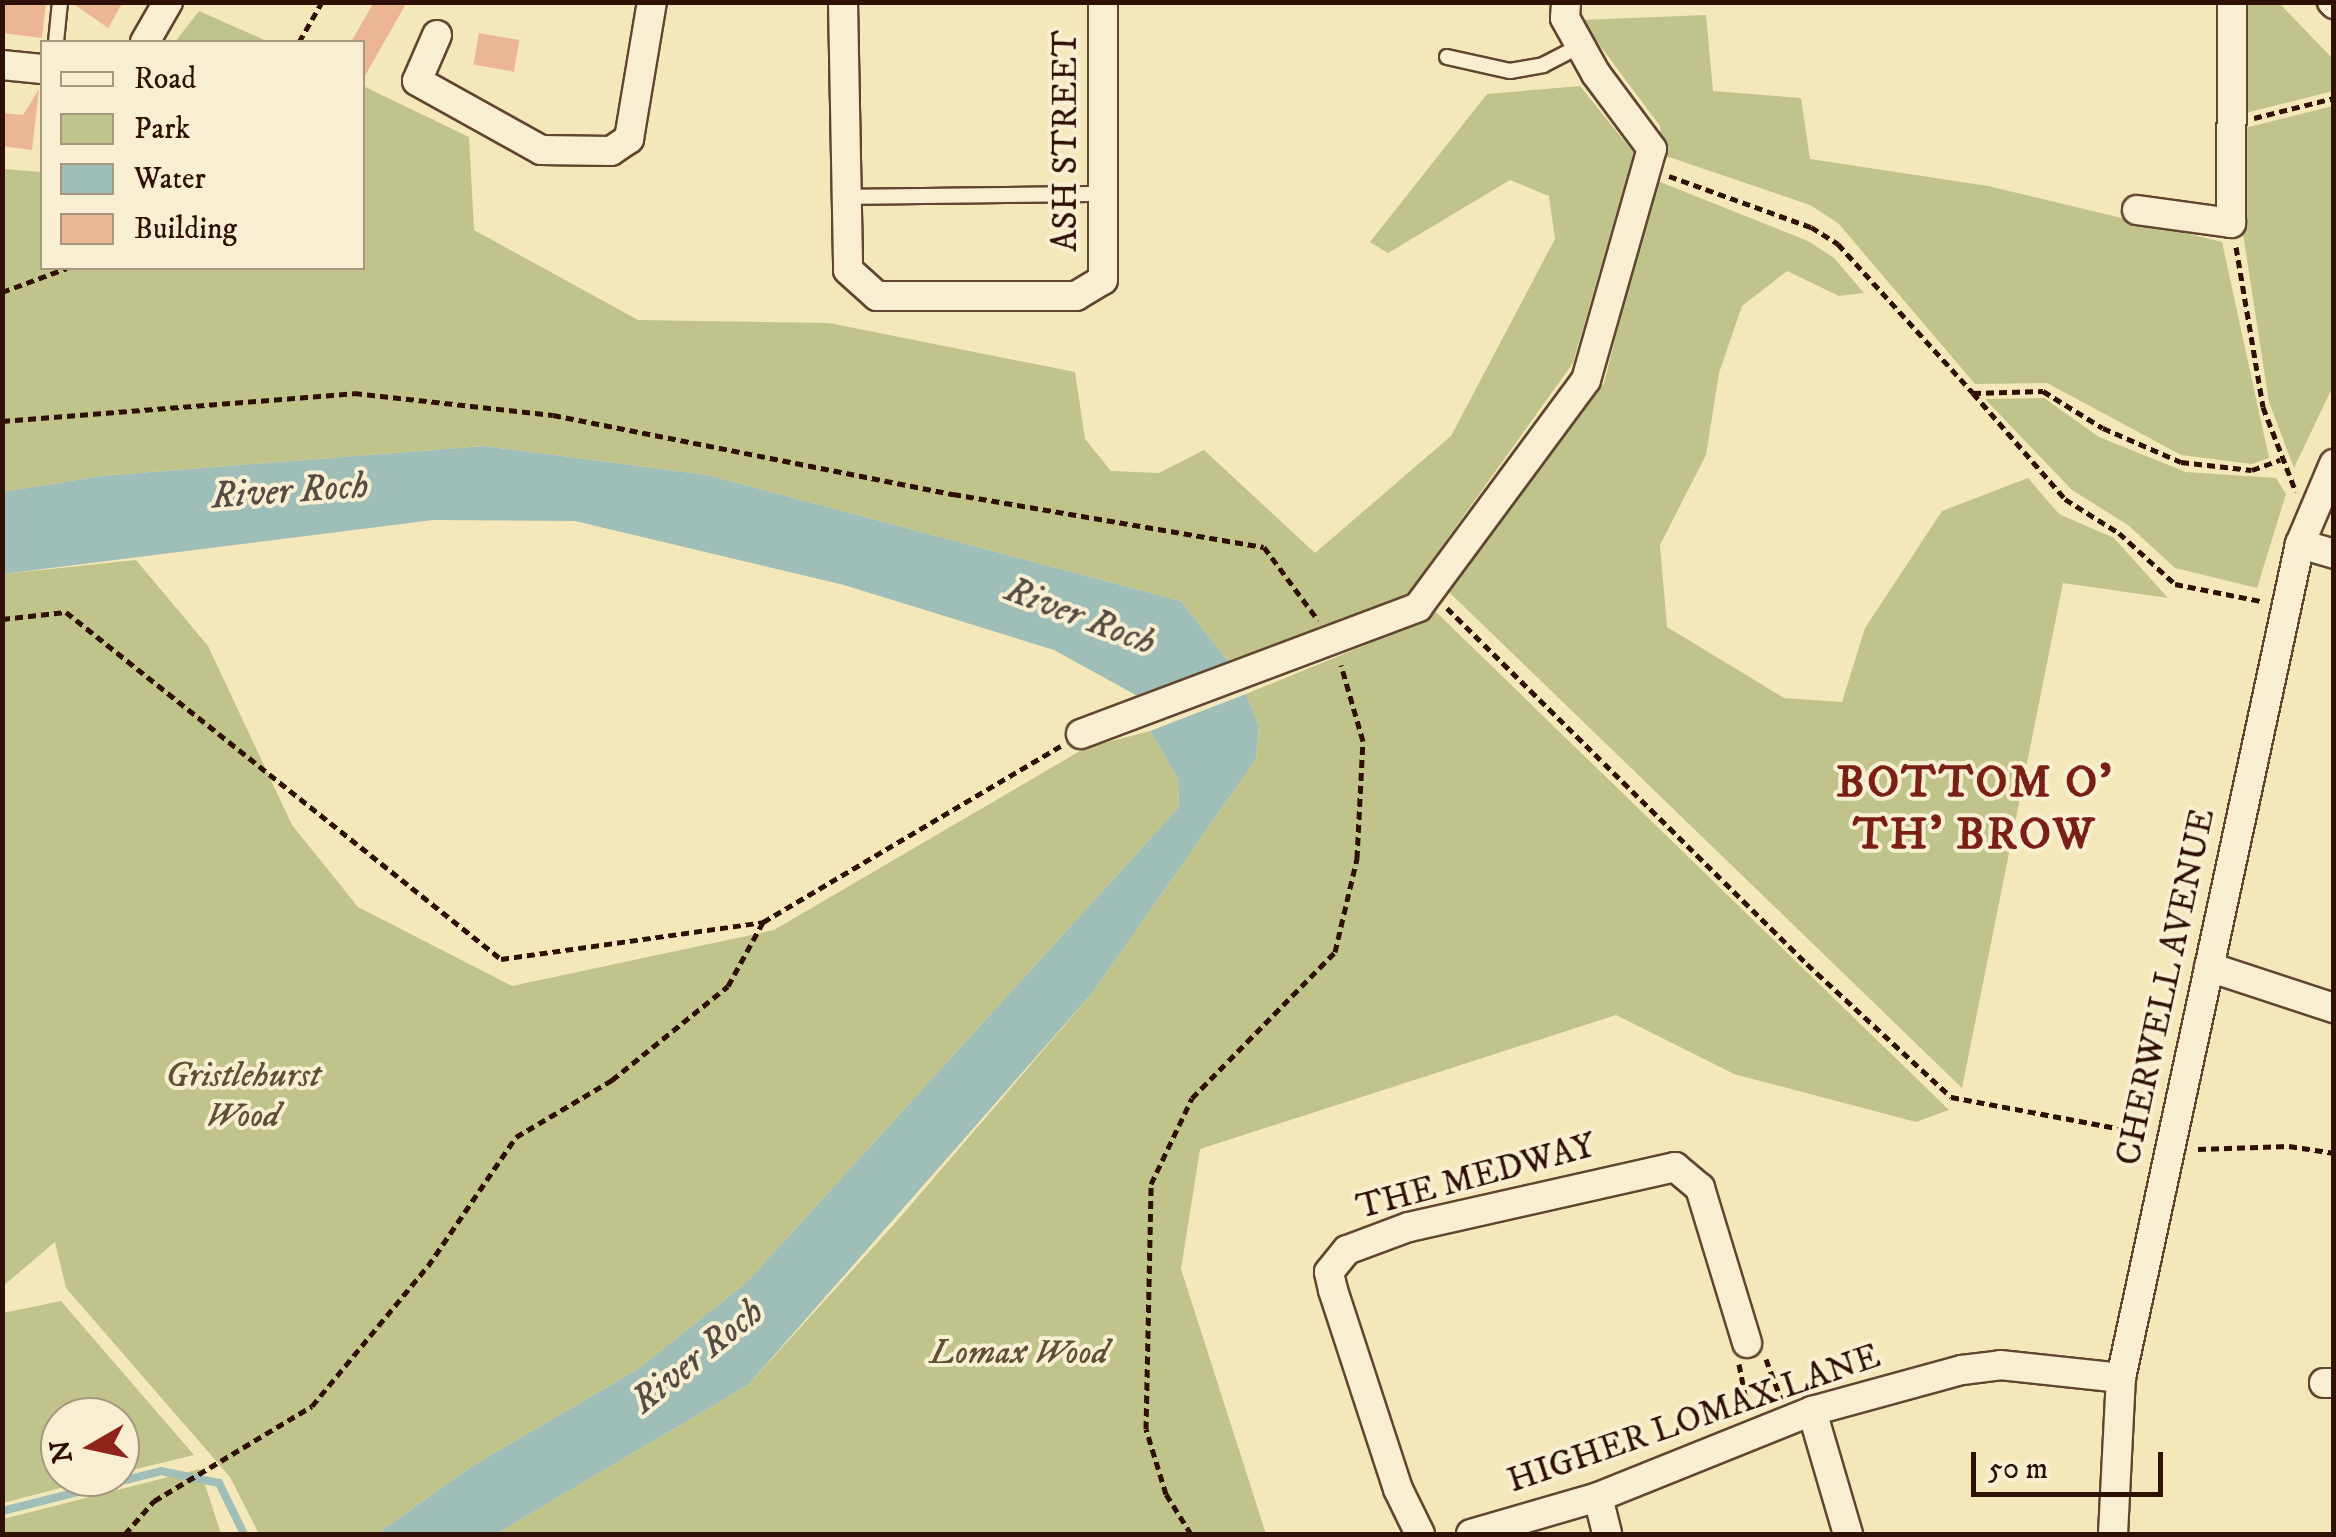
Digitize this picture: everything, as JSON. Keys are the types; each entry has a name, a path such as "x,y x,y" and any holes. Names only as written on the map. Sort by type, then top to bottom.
{"street":[{"path":"146,40 168,2"},
{"path":"437,34 417,81 541,150 611,151 629,139 652,2"},
{"path":"843,2 847,197"},
{"name":"ASH STREET","path":"847,197 848,270 877,296 1076,296 1103,280 1103,2"},
{"path":"1081,734 1418,608 1586,380 1652,149 1580,46 1565,18 1566,2"},
{"path":"2137,210 2231,222 2232,2"},
{"path":"2,65 40,68"},
{"name":"CHERWELL AVENUE","path":"2113,1534 2121,1378 2300,544 2334,464"},
{"path":"2300,544 2334,554"},
{"path":"2208,967 2334,1008"},
{"name":"THE MEDWAY","path":"1420,1534 1398,1488 1333,1290 1329,1272 1347,1250 1410,1227 1675,1167 1700,1188 1747,1344"},
{"name":"HIGHER LOMAX LANE","path":"1472,1534 1598,1497 1800,1416 2000,1365 2121,1378"},
{"path":"1800,1416 1848,1534"},
{"path":"1598,1497 1607,1534"}],"lane":[{"path":"56,40 60,2"},
{"path":"1447,58 1510,70 1543,64 1580,46"},
{"path":"847,197 1103,194"}],"path":[{"path":"300,40 322,2"},
{"path":"2232,124 2334,98"},
{"path":"1646,168 1811,226 1838,244 2065,499 2119,534 2175,584 2286,606"},
{"path":"2231,222 2263,407 2280,460 2312,515"},
{"path":"2,292 62,270"},
{"path":"1973,393 2043,391 2102,428 2181,462 2252,470 2280,460"},
{"path":"2,421 354,394 553,415 1264,547 1334,640 1363,741 1357,858 1335,952 1192,1098 1152,1184 1146,1429 1166,1494 1191,1534"},
{"path":"1430,591 1806,964 1951,1097 2171,1144 2289,1146 2334,1153"},
{"path":"2,619 66,612 501,959 763,922 1081,734"},
{"path":"125,1534 154,1501 312,1406 428,1266 516,1137 612,1080 728,986 763,922"},
{"path":"1755,1432 1736,1372 1747,1344 1770,1362 1800,1416"}],"green space":[{"path":"2245,3 2279,3 2333,59 2333,91 2242,114"},
{"path":"199,11 264,40 177,40"},
{"path":"1706,15 1713,91 1801,98 1810,159 1988,186 2222,242 2269,458 2252,464 2181,455 2047,383 1975,384 1838,223 1810,205 1663,155 1660,126 1581,20"},
{"path":"1580,86 1634,153 1573,363 1404,599 1232,666 1181,601 707,475 484,446 101,476 3,492 3,169 40,172 40,270 365,270 365,87 469,137 474,230 638,320 829,323 1075,372 1085,439 1111,471 1159,473 1204,450 1315,553 1451,436 1555,239 1549,196 1510,180 1388,253 1370,242 1487,94"},
{"path":"2333,106 2333,386 2294,468 2269,402 2241,221 2241,129"},
{"path":"1655,180 1808,241 1834,258 1864,293 1839,296 1787,271 1742,306 1719,373 1706,455 1660,545 1667,627 1784,698 1842,702 1865,628 1942,511 2028,478 2059,514 2114,538 2168,598 2063,583 1962,1088 1449,592 1604,383"},
{"path":"2044,398 2099,437 2186,472 2276,478 2286,494 2257,588 2175,568 2128,525 2072,490 1985,399"},
{"name":"Gristlehurst Wood","path":"136,560 208,646 292,825 358,907 512,986 774,930 1085,748 1150,731 1178,779 1179,807 747,1282 638,1369 472,1466 377,1534 259,1534 230,1477 66,1288 55,1242 3,1286 3,574"},
{"name":"Lomax Wood","path":"1434,610 1949,1110 1916,1122 1734,1074 1616,1015 1200,1149 1181,1269 1266,1534 496,1534 748,1385 897,1221 1093,992 1256,759 1259,726 1246,694 1419,623"},
{"path":"61,1301 194,1455 140,1468 140,1397 40,1397 40,1493 3,1503 3,1313"},
{"path":"200,1469 221,1534 3,1534 3,1519 90,1497 140,1497 140,1484"}],"water":[{"name":"River Roch","path":"484,446 707,475 1181,601 1232,666 1143,699 1054,650 844,585 575,521 433,520 3,574 3,492 101,476"},
{"name":"River Roch","path":"1246,694 1259,726 1256,759 1093,992 748,1385 496,1534 377,1534 472,1466 638,1369 747,1282 1179,807 1178,779 1150,731"}],"building":[{"path":"2,2 46,2 42,38 2,33"},
{"path":"71,2 123,2 108,28"},
{"path":"374,2 407,2 365,76 365,40 352,40"},
{"path":"479,33 519,40 514,72 473,65"},
{"path":"39,89 32,150 2,146 2,113 23,115"}],"waterway":[{"path":"2,1511 161,1471 219,1483 244,1534"}],"district":[{"name":"BOTTOM O' TH' BROW","path":"1975,810"}]}
